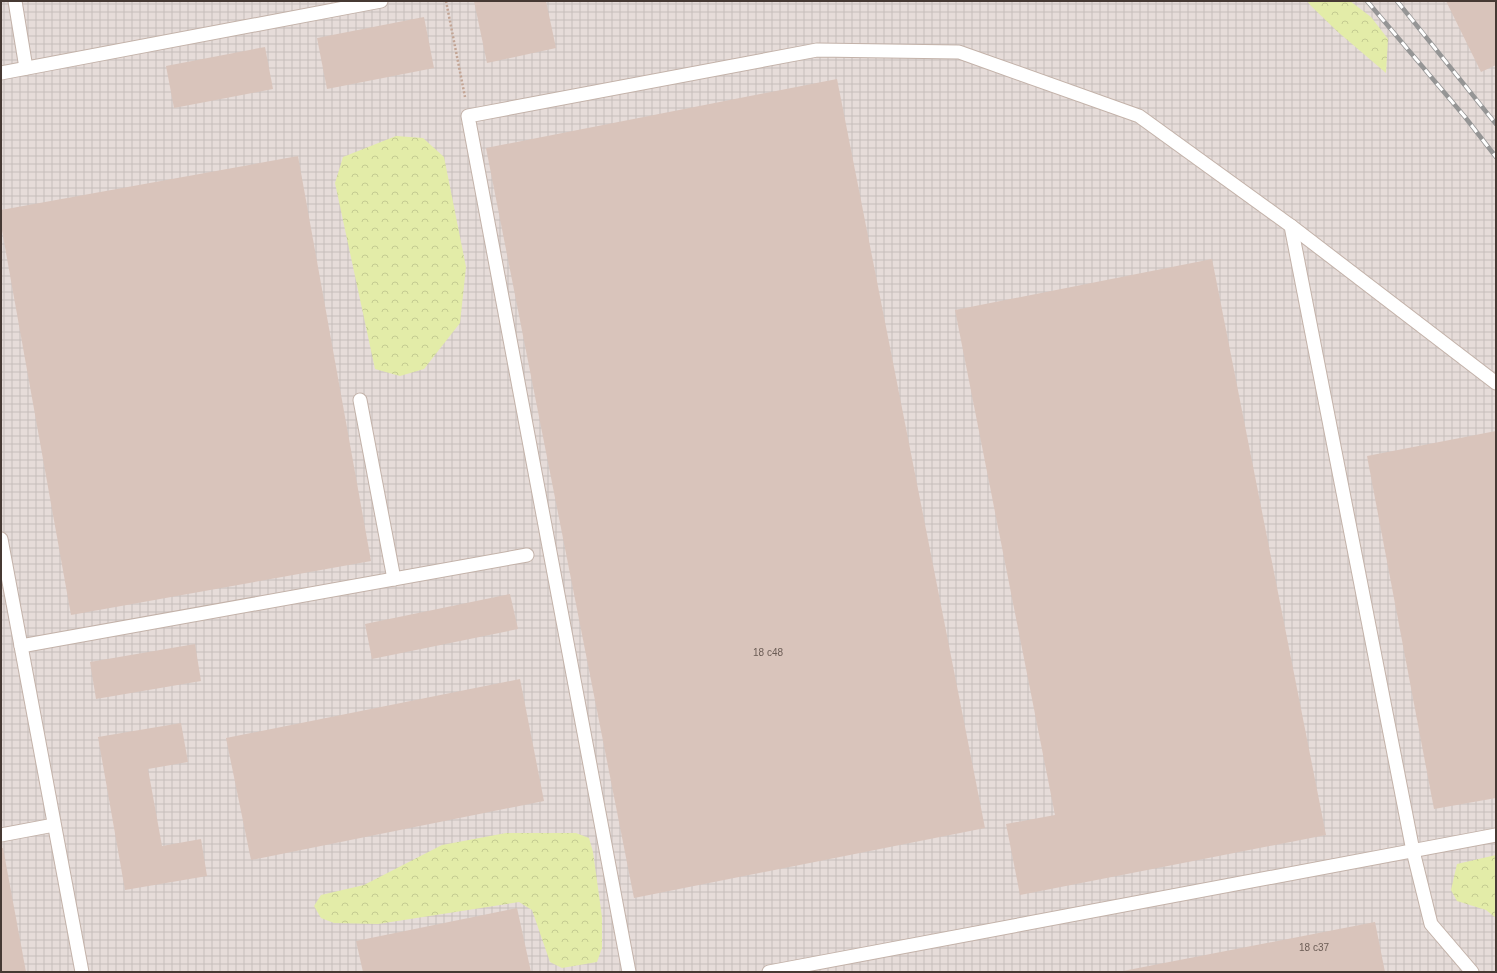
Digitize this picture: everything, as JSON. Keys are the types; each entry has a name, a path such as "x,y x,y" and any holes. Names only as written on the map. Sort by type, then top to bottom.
{"lane":[{"path":"15,1 26,68"},
{"path":"1,73 381,1"},
{"path":"629,972 468,116 817,50 959,52 1139,116 1291,226 1496,383"},
{"path":"1291,226 1413,851 1430,924 1472,972"},
{"path":"360,400 394,579"},
{"path":"1,539 82,972"},
{"path":"21,646 527,555"},
{"path":"1,834 54,825"},
{"path":"769,972 1496,835"}],"path":[{"path":"446,1 468,116"}],"shaded area":[{"path":"1,1 1496,1 1496,972 1,972"}],"green space":[{"path":"1307,1 1350,1 1371,17 1388,39 1386,73 1338,32"},
{"path":"396,136 423,138 444,157 466,267 460,323 424,369 400,376 375,369 335,183 343,157"},
{"path":"506,833 576,833 589,838 593,852 602,917 602,948 597,962 562,968 550,962 532,910 519,902 378,924 334,923 321,918 314,906 321,895 364,885 442,845"},
{"path":"1496,855 1496,918 1486,910 1457,901 1451,890 1457,864"}],"building":[{"path":"474,1 546,1 556,48 487,63"},
{"path":"1446,1 1496,1 1496,65 1481,72"},
{"path":"424,17 434,68 327,89 317,38"},
{"path":"265,47 273,89 174,108 166,66"},
{"path":"837,79 985,828 634,898 486,148"},
{"path":"298,156 371,561 71,615 1,225 1,210"},
{"path":"1212,259 1326,835 1020,895 1006,824 1055,815 955,310"},
{"path":"1496,431 1496,798 1434,809 1367,456"},
{"path":"510,594 518,629 372,659 365,624"},
{"path":"195,644 201,681 96,699 90,662"},
{"path":"520,679 544,801 251,860 226,738"},
{"path":"181,723 188,762 148,769 162,846 201,839 207,876 125,890 98,737"},
{"path":"1,848 3,848 26,972 1,972"},
{"path":"517,908 531,972 363,972 356,941"},
{"path":"1375,922 1385,972 1123,972 1123,971"}],"railway":[{"path":"1367,1 1465,117 1496,157"},
{"path":"1397,1 1496,124"}]}
